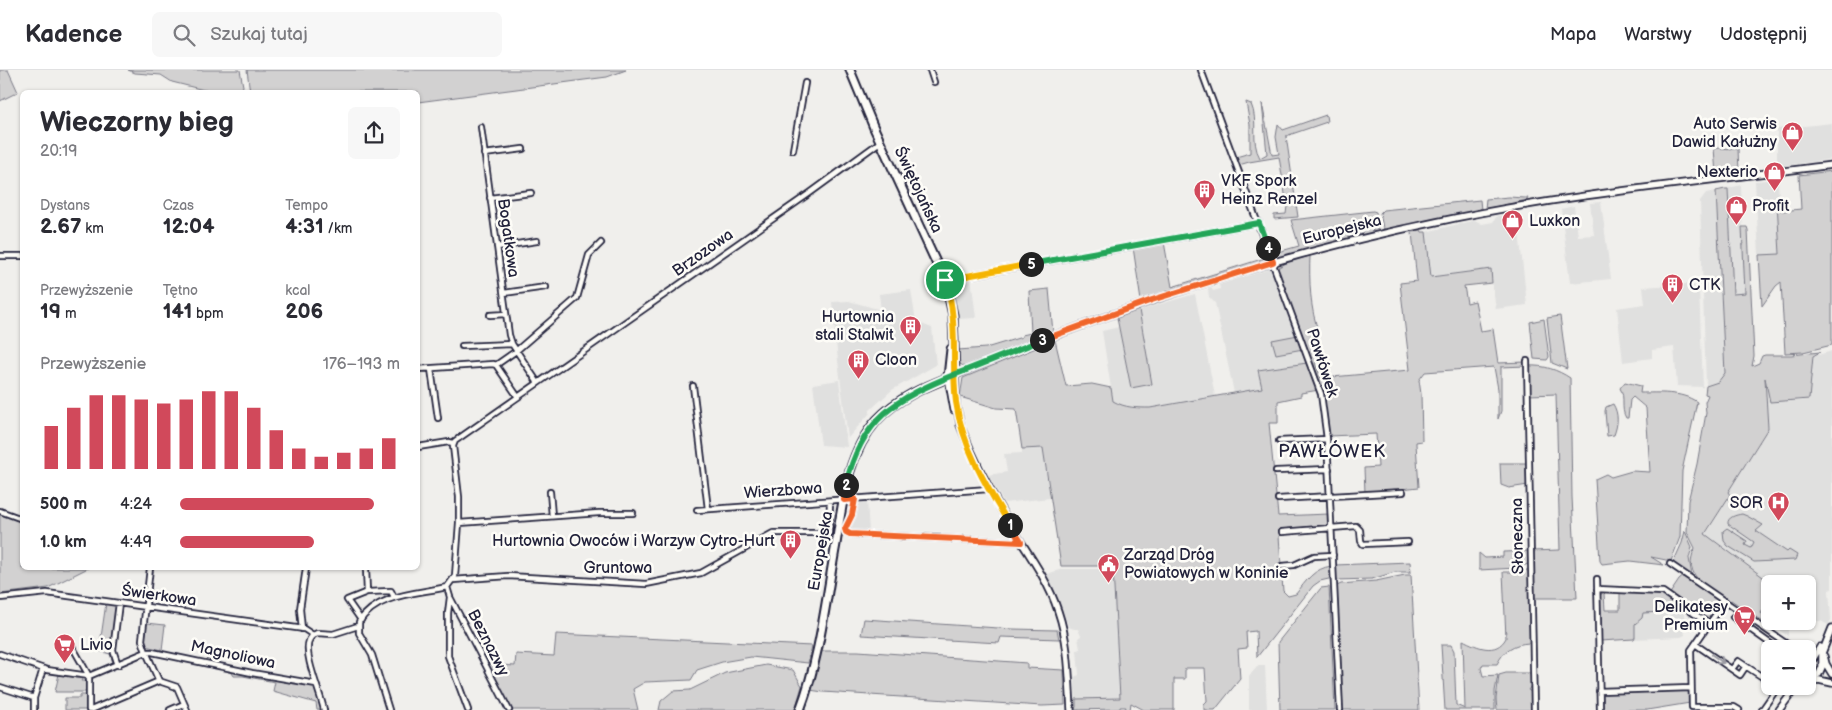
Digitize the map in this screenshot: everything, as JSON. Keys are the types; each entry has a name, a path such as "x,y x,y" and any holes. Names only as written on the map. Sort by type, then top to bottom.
{"main road":[{"name":"Świętojańska","path":"850,70 880,142 945,280 951,305 954,336 951,376 961,426 989,489 1047,586 1061,620 1068,657 1071,710"},
{"name":"Europejska","path":"800,710 815,660 844,500 854,457 860,444 876,422 904,398 951,376 1143,303 1273,262 1399,230 1488,211 1581,196 1832,165"},
{"path":"1819,674 1822,666 1821,656 1832,628"},
{"path":"1816,650 1832,628"},
{"path":"1828,639 1825,660 1832,679"},
{"path":"1816,660 1818,660 1832,679"},
{"path":"1816,675 1819,674 1832,679"},
{"path":"1816,679 1832,679"},
{"path":"1774,710 1788,695"},
{"path":"1778,710 1790,695"}],"street":[{"path":"930,70 934,82"},
{"name":"Pawłówek","path":"1201,70 1320,387 1329,469 1340,710"},
{"path":"793,150 805,83"},
{"name":"Bogatkowa","path":"481,127 506,314 512,344 516,351"},
{"name":"Brzozowa","path":"453,443 880,142"},
{"path":"484,154 523,150"},
{"path":"490,198 531,193"},
{"path":"945,280 1259,223"},
{"path":"497,247 537,242"},
{"path":"496,365 516,351 577,298 589,255 601,243"},
{"path":"0,256 20,256"},
{"path":"504,293 546,287"},
{"path":"490,315 506,314"},
{"path":"462,346 512,344"},
{"path":"516,351 538,383"},
{"name":"Słoneczna","path":"1527,361 1534,710"},
{"path":"420,369 488,363 496,365 518,397"},
{"path":"431,369 438,418"},
{"path":"693,386 708,509"},
{"path":"1279,441 1327,439"},
{"path":"389,710 372,656 360,634 358,626 372,609 394,597 411,592 447,587 453,580 455,573 459,497 453,443 420,447"},
{"path":"1276,471 1329,469"},
{"name":"Wierzbowa","path":"697,510 989,489"},
{"path":"550,492 552,516"},
{"path":"1278,499 1403,492"},
{"path":"855,499 852,515 845,529 850,534 1021,542"},
{"name":"Gruntowa","path":"453,580 516,576 642,584 697,574 773,533 829,533 830,501"},
{"path":"0,511 20,518"},
{"path":"459,523 599,513 633,513"},
{"path":"1282,532 1356,526 1360,530 1360,541 1364,544 1408,542"},
{"path":"1282,566 1294,566 1314,556 1333,555"},
{"path":"1670,564 1781,640"},
{"path":"150,570 142,640 159,681"},
{"path":"302,629 300,609 306,570"},
{"path":"366,570 367,592"},
{"path":"1597,579 1600,710"},
{"name":"Beznazwy","path":"447,587 450,597 509,710"},
{"path":"1597,589 1663,592 1709,624"},
{"path":"361,620 347,600 367,592 391,591 394,597"},
{"name":"Świerkowa","path":"0,598 47,593 302,629 313,635"},
{"path":"450,597 448,605 448,656 468,710"},
{"path":"1724,601 1691,650 1692,707 1734,707 1739,710"},
{"path":"118,664 114,650 119,603"},
{"path":"1733,617 1765,640"},
{"path":"324,710 321,695 316,684 308,645 313,635 337,633 358,626"},
{"path":"1695,644 1740,675 1746,666"},
{"path":"72,646 89,676 90,710 159,681 177,687 187,710"},
{"path":"0,654 43,669 89,676 146,652"},
{"name":"Magnoliowa","path":"146,652 159,652 252,674 316,684"},
{"path":"1732,669 1738,661 1761,675"},
{"path":"34,710 34,698 43,669"},
{"path":"0,686 34,698"},
{"path":"1599,691 1691,688"},
{"path":"1762,710 1772,695"},
{"path":"170,710 184,704"}],"shaded area":[{"path":"0,70 8,70 18,92 0,101"},
{"path":"128,70 240,70 243,86 242,90 204,90 172,82 161,75 135,73"},
{"path":"247,70 626,70 607,77 420,102 420,90 250,90"},
{"path":"1246,102 1251,104 1253,111 1256,145 1260,158 1267,154 1262,103 1272,155 1279,154 1276,137 1278,124 1283,130 1326,115 1327,122 1286,136 1298,217 1274,219 1274,215 1286,214 1287,206 1279,157 1239,165 1236,157 1250,153 1250,125"},
{"path":"1832,123 1832,159 1777,167 1777,129"},
{"path":"1714,148 1738,149 1739,172 1716,174"},
{"path":"1832,171 1832,345 1803,352 1785,353 1781,282 1762,306 1759,255 1780,254 1777,202 1782,202 1782,211 1801,209 1799,175"},
{"path":"1778,179 1779,202 1777,202 1780,255 1759,255 1755,181"},
{"path":"1741,185 1745,294 1733,294 1728,190 1725,189"},
{"path":"1728,189 1733,294 1745,293 1742,227 1747,227 1748,230 1754,356 1752,366 1759,363 1762,356 1765,355 1820,352 1813,356 1809,399 1770,402 1765,378 1768,428 1728,492 1730,495 1705,534 1761,576 1761,621 1731,600 1729,602 1699,581 1692,567 1695,548 1687,532 1688,501 1706,413 1705,402 1708,395 1705,394 1706,386 1718,382 1725,373 1716,191"},
{"path":"1716,191 1725,373 1718,382 1706,386 1700,201 1706,193"},
{"path":"1528,198 1527,200 1485,209 1486,199"},
{"path":"1480,200 1481,210 1386,230 1383,228 1380,213 1383,210"},
{"path":"1601,202 1611,279 1570,283 1561,209 1574,206 1578,236 1594,235 1590,203"},
{"path":"1376,212 1378,229 1373,230 1371,233 1226,272 1141,301 1133,247 1164,242 1172,287 1265,258 1267,255 1256,227 1263,225 1274,253 1299,246 1291,220"},
{"path":"1517,213 1527,305 1496,309 1490,269 1431,277 1426,232 1475,220 1482,224 1493,222 1497,216"},
{"path":"1421,230 1426,232 1431,277 1491,269 1492,283 1464,286 1467,303 1475,301 1481,331 1493,329 1498,363 1526,362 1526,366 1501,367 1501,411 1498,419 1498,389 1494,367 1425,372 1419,380 1422,441 1416,442 1416,444 1419,487 1365,493 1364,468 1378,467 1376,434 1328,436 1324,398 1319,381 1277,268 1290,261 1310,256 1312,305 1319,332 1315,339 1316,350 1323,358 1315,363 1321,378 1410,370 1400,283 1417,281 1412,232"},
{"path":"1272,268 1298,335 1276,354 1303,349 1307,363 1258,370 1263,388 1234,393 1215,303 1209,297 1208,288 1211,287 1213,291 1220,289 1219,284"},
{"path":"971,277 976,318 957,319 950,281"},
{"path":"1688,284 1699,289 1703,387 1677,386 1674,347 1652,350 1652,358 1623,362 1617,308 1645,304 1643,287"},
{"path":"1049,289 1053,333 965,367 960,364 958,350 986,348 1031,333 1029,291"},
{"path":"911,290 916,322 932,328 936,365 892,390 870,410 870,413 848,438 832,302 849,301 881,310 879,294"},
{"path":"1195,294 1215,396 1150,408 1135,408 1120,405 1113,401 1102,331 1119,327 1131,387 1152,384 1139,310"},
{"path":"1139,310 1152,384 1131,388 1117,318"},
{"path":"1560,316 1567,369 1552,363 1547,318"},
{"path":"1544,319 1549,357 1547,360 1534,359 1530,322"},
{"path":"1298,335 1303,349 1276,354 1272,340"},
{"path":"1055,340 1066,386 1092,384 1111,388 1113,401 1136,408 1150,408 1262,388 1258,370 1307,363 1319,390 1301,393 1301,396 1278,401 1278,423 1269,423 1278,516 1329,514 1329,531 1282,534 1279,536 1283,591 1288,596 1296,594 1315,572 1326,567 1332,566 1333,578 1320,581 1313,586 1257,657 1256,631 1246,632 1247,648 1238,649 1240,679 1215,710 1204,710 1204,704 1207,701 1205,668 1185,668 1185,679 1174,679 1174,710 1144,710 1131,703 1130,710 1125,710 1126,707 1120,707 1120,709 1074,710 1076,699 1120,698 1113,569 1104,568 1104,566 1061,566 1043,448 1022,449 1016,409 996,408 960,397 963,378"},
{"path":"1832,351 1832,589 1829,590 1831,620 1828,625 1821,621 1816,621 1816,575 1761,575 1761,586 1705,535 1730,495 1728,492 1768,428 1765,370"},
{"path":"1528,366 1540,366 1570,378 1572,497 1577,598 1534,598 1532,551 1560,550 1556,394 1530,395"},
{"path":"839,380 847,447 821,445 813,384"},
{"path":"1625,382 1641,386 1640,393 1677,394 1697,402 1682,471 1680,537 1671,561 1651,557 1664,565 1630,561 1602,564 1600,561 1595,479 1606,474 1611,477 1632,471 1650,472 1646,408 1633,397 1630,400 1628,418 1626,418 1620,388"},
{"path":"1613,404 1617,415 1616,427 1614,435 1607,436 1605,411 1606,407"},
{"path":"1043,448 1050,498 1004,503 988,475 1007,472 1004,454 1022,453 1022,449"},
{"path":"1500,463 1528,463 1528,485 1509,488 1501,485"},
{"path":"867,499 869,532 852,531 850,529 859,504"},
{"path":"0,514 20,520 20,570 84,570 48,588 0,594"},
{"path":"1742,514 1763,525 1756,531 1787,552 1789,550 1797,555 1795,560 1754,562 1728,546 1724,541 1723,531 1727,528 1747,541 1745,545 1751,548 1754,542 1728,524 1730,518"},
{"path":"1685,531 1692,547 1689,558 1692,576 1673,563"},
{"path":"1530,551 1531,563 1517,568 1479,570 1479,553 1485,558 1503,557 1503,552"},
{"path":"1410,562 1411,572 1395,572 1372,579 1336,580 1335,565"},
{"path":"1062,569 1113,569 1120,698 1076,699 1074,677 1079,675 1077,650 1080,649 1078,638 1081,636 1078,629 1069,627 1047,574"},
{"path":"1530,569 1532,637 1529,643 1510,649 1497,664 1483,664 1481,668 1483,676 1498,675 1495,691 1495,710 1445,710 1441,645 1451,645 1454,651 1456,705 1465,709 1463,640 1486,648 1497,647 1502,644 1506,638 1503,572 1520,572"},
{"path":"1411,575 1419,710 1342,710 1337,586"},
{"path":"1685,575 1721,600 1721,603 1709,620 1669,595 1679,580"},
{"path":"1329,587 1335,710 1280,710 1278,642 1321,588"},
{"path":"1607,591 1604,594 1605,610 1620,610 1620,591 1663,595 1678,603 1684,610 1643,613 1642,618 1635,624 1634,639 1600,641 1600,596 1603,592"},
{"path":"106,603 117,605 113,642 115,661 114,664 109,666 113,663 110,654 99,651"},
{"path":"1761,609 1761,618 1757,615"},
{"path":"1684,612 1684,622 1687,628 1684,629 1685,635 1681,637 1634,639 1632,613"},
{"path":"864,619 1013,629 1057,630 1059,639 1001,637 999,643 861,635"},
{"path":"147,623 165,625 162,650 146,646"},
{"path":"1779,630 1788,630 1788,636"},
{"path":"556,634 812,646 808,663 751,657 722,662 697,670 691,680 645,682 633,689 638,710 512,710 487,664 515,666 516,654 554,656"},
{"path":"819,651 858,651 1027,663 1027,668 1064,670 1065,705 1042,706 810,690"},
{"path":"766,665 793,670 802,686 795,710 659,710 661,701 673,691 690,690 725,673"},
{"path":"1265,665 1267,710 1249,710 1249,676 1258,666"},
{"path":"229,670 314,686 317,688 323,710 317,710 316,703 273,691 275,682 234,676 228,672"},
{"path":"1506,673 1531,673 1531,686 1528,690 1531,692 1533,710 1497,710 1496,699 1499,675"},
{"path":"59,674 83,678 81,681 86,681 86,692 55,692"},
{"path":"1689,690 1690,703 1647,710 1601,710 1601,694 1604,692"},
{"path":"80,695 86,695 86,710 65,710 65,698 80,698"}],"place":[{"name":"Auto Serwis Dawid Kałużny","path":"1793,152"},
{"name":"Nexterio","path":"1774,191"},
{"name":"VKF Spork Heinz Renzel","path":"1205,209"},
{"name":"Profit","path":"1736,225"},
{"name":"Luxkon","path":"1513,240"},
{"name":"CTK","path":"1673,304"},
{"name":"Hurtownia stali Stalwit","path":"910,345"},
{"name":"Cloon","path":"859,379"},
{"name":"SOR","path":"1779,522"},
{"name":"Hurtownia Owoców i Warzyw Cytro-Hurt","path":"791,560"},
{"name":"Zarząd Dróg Powiatowych w Koninie","path":"1108,583"},
{"name":"Delikatesy Premium","path":"1744,635"},
{"name":"Livio","path":"64,664"}],"district":[{"name":"PAWŁÓWEK","path":"1332,451"}],"route":[{"path":"945,280 953,315 953,334 954,341 955,375 956,399 956,404 961,426 984,479 1021,542 850,534 845,529 855,507 855,499 844,500 854,457 860,444 876,422 904,398 948,377 955,375 1019,349 1125,309 1273,262 1259,223 945,280"}]}
